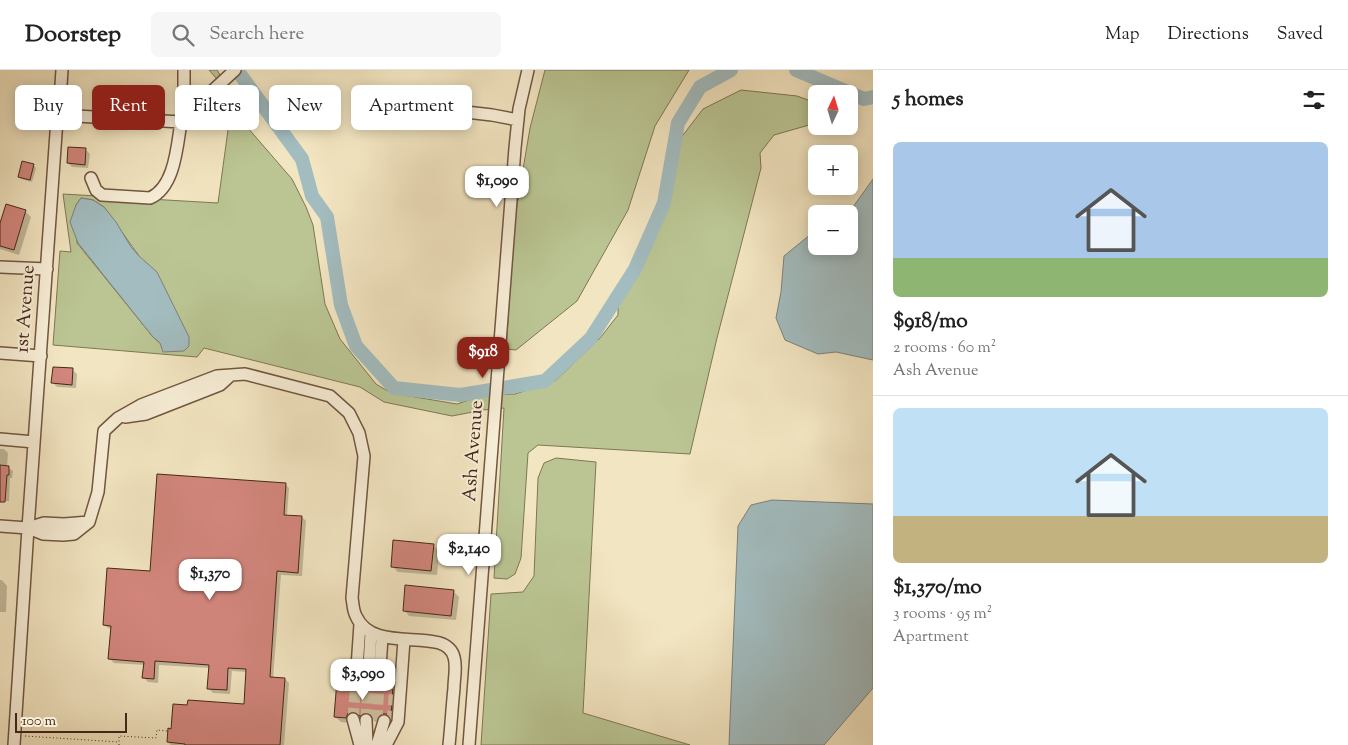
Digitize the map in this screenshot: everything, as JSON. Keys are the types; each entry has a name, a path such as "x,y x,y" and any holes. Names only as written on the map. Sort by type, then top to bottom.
{"street":[{"name":"1st Avenue","path":"61,85 62,70"},
{"path":"184,70 184,85"},
{"path":"219,85 235,70"},
{"name":"Ash Avenue","path":"469,745 518,120 528,70"},
{"path":"472,113 518,120"},
{"path":"82,116 175,122"},
{"name":"1st Avenue","path":"14,745 55,130"},
{"path":"91,178 96,190 102,195 153,197 158,193 172,171 180,130"},
{"path":"0,267 46,269"},
{"path":"0,353 41,356"},
{"path":"0,526 28,528 44,523 89,522 98,492 104,431 118,418 141,405 217,376 245,374 330,396 349,413 359,433 364,456 352,598 355,615 381,635 436,641 448,646 454,657 455,672 449,745"},
{"path":"0,439 34,442"},
{"path":"374,683 381,635"},
{"path":"374,683 381,635"},
{"path":"374,683 381,635"},
{"path":"381,635 398,722 386,745"},
{"path":"367,745 372,720"},
{"path":"367,745 372,720"},
{"path":"372,720 377,745"},
{"path":"372,720 381,745"}],"path":[{"path":"119,745 119,736 156,738 157,730 168,731"},
{"path":"24,736 119,742"}],"green space":[{"path":"209,70 217,70 226,85 220,85"},
{"path":"545,70 689,70 655,126 628,210 577,301 516,350 506,349 515,217 530,128"},
{"path":"741,90 797,96 808,100 808,125 774,135 760,153 761,168 717,338 690,454 538,445 528,453 521,558 515,574 507,579 494,578 504,408 452,416 384,402 360,387 204,348 197,357 53,345 60,251 71,252 63,194 218,203 228,130 250,130 292,179 306,207 313,225 325,304 340,339 376,384 391,393 457,404 484,395 515,394 555,381 600,338 618,315 618,306 640,267 668,201 680,139 703,109","holes":["81,198 93,200 104,207 139,256 160,343 153,337 77,243 76,205"]},
{"path":"556,458 596,462 583,713 690,745 481,745 491,594 523,592 534,576 538,478 544,463"}],"water":[{"path":"873,179 873,360 836,352 818,354 785,340 776,318 781,292 784,256 808,236 808,255 858,255 858,205 854,205"},
{"path":"81,198 93,200 104,207 116,222 131,247 157,272 189,337 189,346 184,351 163,352 160,343 153,337 78,243 70,222 76,205"},
{"path":"772,500 873,504 873,688 824,745 729,745 738,526 751,505"}],"building":[{"path":"68,147 86,148 85,165 67,163"},
{"path":"22,161 34,164 30,180 18,177"},
{"path":"6,204 26,210 14,250 0,246 0,223"},
{"path":"53,367 73,368 72,385 51,383"},
{"path":"0,465 9,466 5,502 0,502"},
{"path":"157,474 286,483 284,515 302,516 298,573 277,571 270,677 285,678 280,745 185,745 167,742 168,728 171,729 173,704 187,705 188,700 244,704 246,669 228,668 227,690 207,689 209,665 155,661 154,679 142,678 144,662 108,659 111,626 103,625 107,568 150,571"},
{"path":"393,540 434,544 431,571 391,567"},
{"path":"405,585 454,590 451,616 403,611"},
{"path":"337,680 349,681 350,686 355,689 362,687 367,690 374,688 379,690 383,689 386,684 393,685 391,718 387,714 383,714 376,721 369,713 360,716 354,712 348,713 346,718 334,717"}],"waterway":[{"path":"237,70 302,159 312,196 327,217 341,305 356,346 394,388 460,395 545,381 591,338 635,269 664,203 678,123 700,87 731,70"},
{"path":"796,70 864,99 873,97"}],"tunnel":[{"path":"353,719 356,682"},
{"path":"366,720 368,683"},
{"path":"377,721 379,683"},
{"path":"392,722 395,685"}]}
